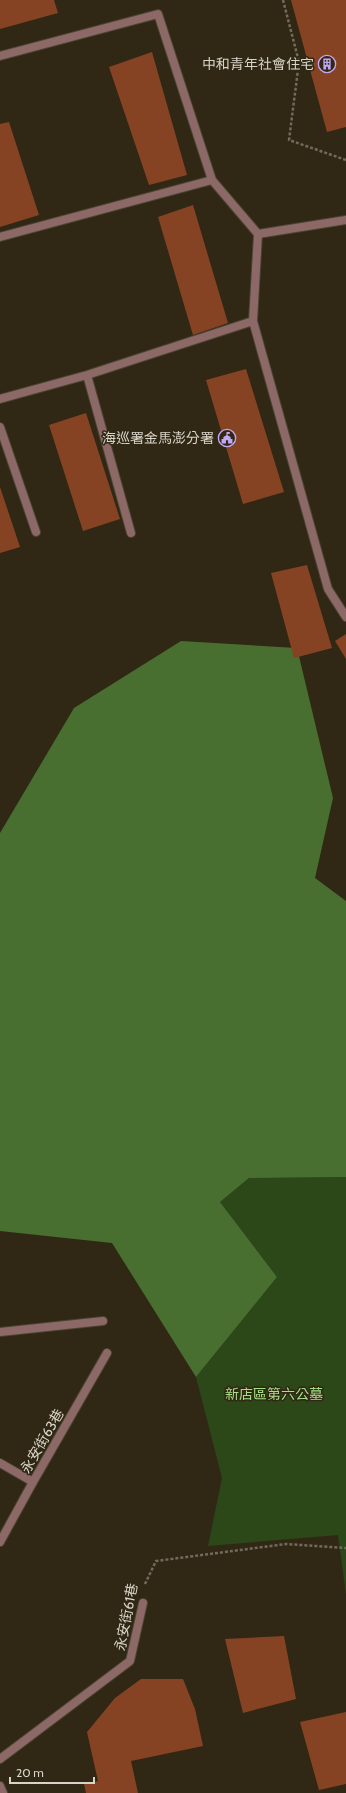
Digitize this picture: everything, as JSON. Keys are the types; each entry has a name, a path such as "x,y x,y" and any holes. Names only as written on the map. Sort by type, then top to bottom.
{"street":[{"path":"0,56 158,14 212,180 258,234 253,321 328,589 346,617"},
{"path":"0,238 212,180"},
{"path":"258,234 346,220"},
{"path":"0,398 87,375 253,321"},
{"path":"87,375 131,533"},
{"path":"0,427 36,532"},
{"path":"0,1332 103,1321"},
{"name":"永安街63巷","path":"0,1542 107,1353"},
{"path":"0,1463 33,1482"},
{"name":"永安街61巷","path":"0,1759 130,1661 143,1603"},
{"path":"0,1786 3,1793"}],"path":[{"path":"282,0 299,62 289,140 346,160"},
{"name":"永安街61巷","path":"143,1603 145,1582 156,1561 286,1544 346,1548"}],"green space":[{"path":"181,641 297,648 333,798 315,878 346,901 346,1177 249,1178 220,1202 277,1277 196,1377 112,1243 0,1231 0,833 74,708"},
{"name":"新店區第六公墓","path":"346,1177 346,1594 338,1535 208,1546 222,1478 196,1377 277,1277 220,1202 249,1178"}],"building":[{"path":"0,0 54,0 58,13 0,29"},
{"name":"中和青年社會住宅","path":"291,0 346,0 346,127 327,132"},
{"path":"152,52 187,175 149,185 109,67"},
{"path":"9,122 39,215 0,227 0,124"},
{"path":"193,205 228,323 193,335 158,217"},
{"path":"246,369 284,492 243,504 206,380"},
{"path":"86,413 120,519 83,531 49,425"},
{"path":"0,487 20,547 0,553"},
{"path":"307,565 332,648 294,658 271,573"},
{"path":"346,634 346,659 335,641"},
{"path":"284,1636 296,1699 243,1713 225,1639"},
{"path":"141,1679 183,1679 195,1709 203,1746 131,1761 138,1793 86,1793 84,1784 98,1781 87,1732 115,1698"},
{"path":"346,1712 346,1784 319,1790 300,1722"}],"place":[{"name":"中和青年社會住宅","path":"327,64"},
{"name":"海巡署金馬澎分署","path":"227,438"}]}
